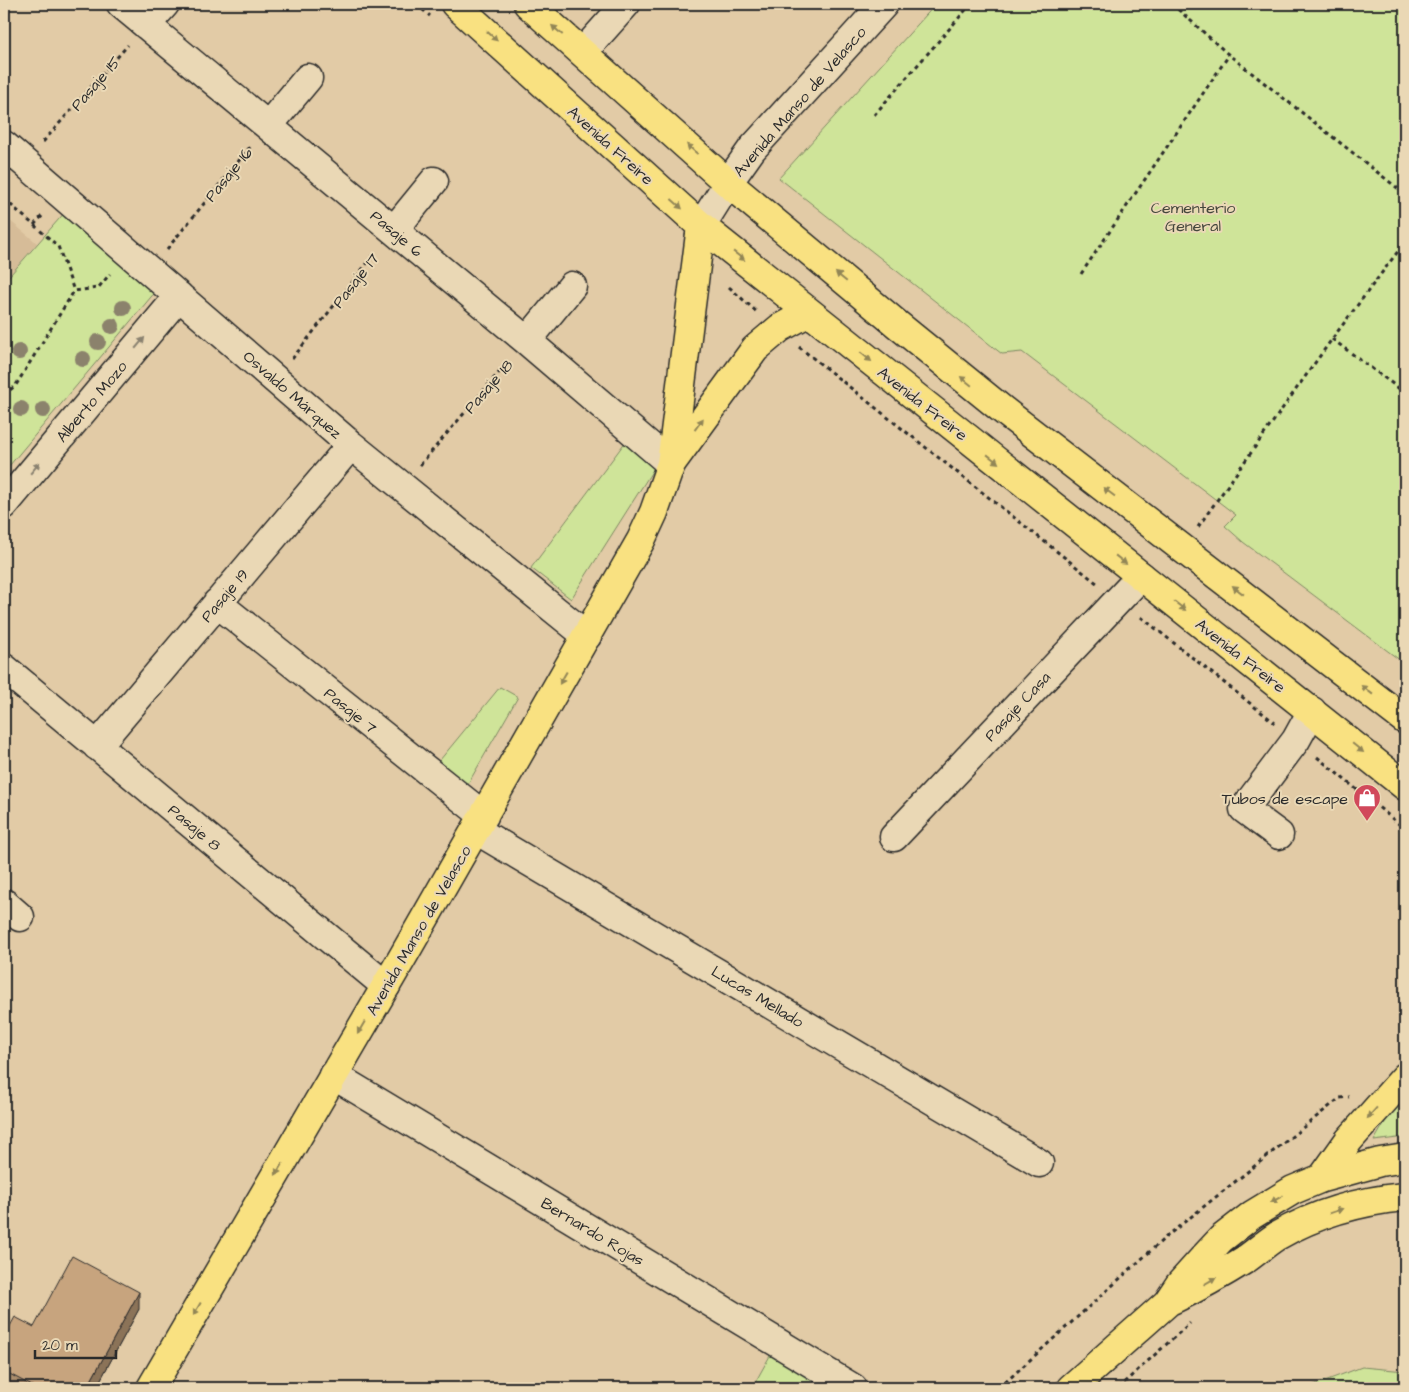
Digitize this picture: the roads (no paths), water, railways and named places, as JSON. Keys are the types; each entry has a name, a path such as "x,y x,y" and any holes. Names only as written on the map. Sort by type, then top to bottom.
{"main road":[{"name":"Avenida Freire","path":"455,4 701,226 1405,786"},
{"path":"528,4 728,183 1004,411 1405,720"},
{"name":"Avenida Manso de Velasco","path":"151,1388 386,986 641,540 654,512 670,464 679,409 701,226"},
{"name":"Avenida Manso de Velasco","path":"670,464 755,349 780,328 809,312"},
{"path":"1322,1178 1349,1140 1405,1077"},
{"path":"1071,1388 1167,1303 1193,1268 1236,1226 1293,1190 1322,1178 1380,1162 1405,1158"},
{"path":"1167,1303 1209,1282 1276,1237 1301,1224 1348,1206 1375,1200 1405,1197"}],"street":[{"name":"Pasaje 6","path":"121,4 527,341 670,464"},
{"path":"146,25 165,4"},
{"path":"583,52 626,4"},
{"name":"Avenida Manso de Velasco","path":"701,226 728,183 768,131 884,4"},
{"path":"268,126 308,78"},
{"name":"Osvaldo Márquez","path":"4,145 351,444 587,636"},
{"path":"394,230 434,181"},
{"path":"527,341 572,286"},
{"name":"Alberto Mozo","path":"4,505 179,296"},
{"name":"Pasaje 19","path":"96,746 351,444"},
{"name":"Pasaje Casa","path":"894,837 1142,576"},
{"name":"Pasaje 7","path":"217,603 480,823"},
{"name":"Pasaje 8","path":"4,668 386,986"},
{"path":"1279,835 1244,809 1296,740 1312,711"},
{"name":"Lucas Mellado","path":"480,823 1039,1163"},
{"name":"Bernardo Rojas","path":"334,1075 852,1388"}],"place":[{"name":"Tubos de escape","path":"1367,822"}],"park label":[{"name":"Cementerio General","path":"1193,216"}]}
